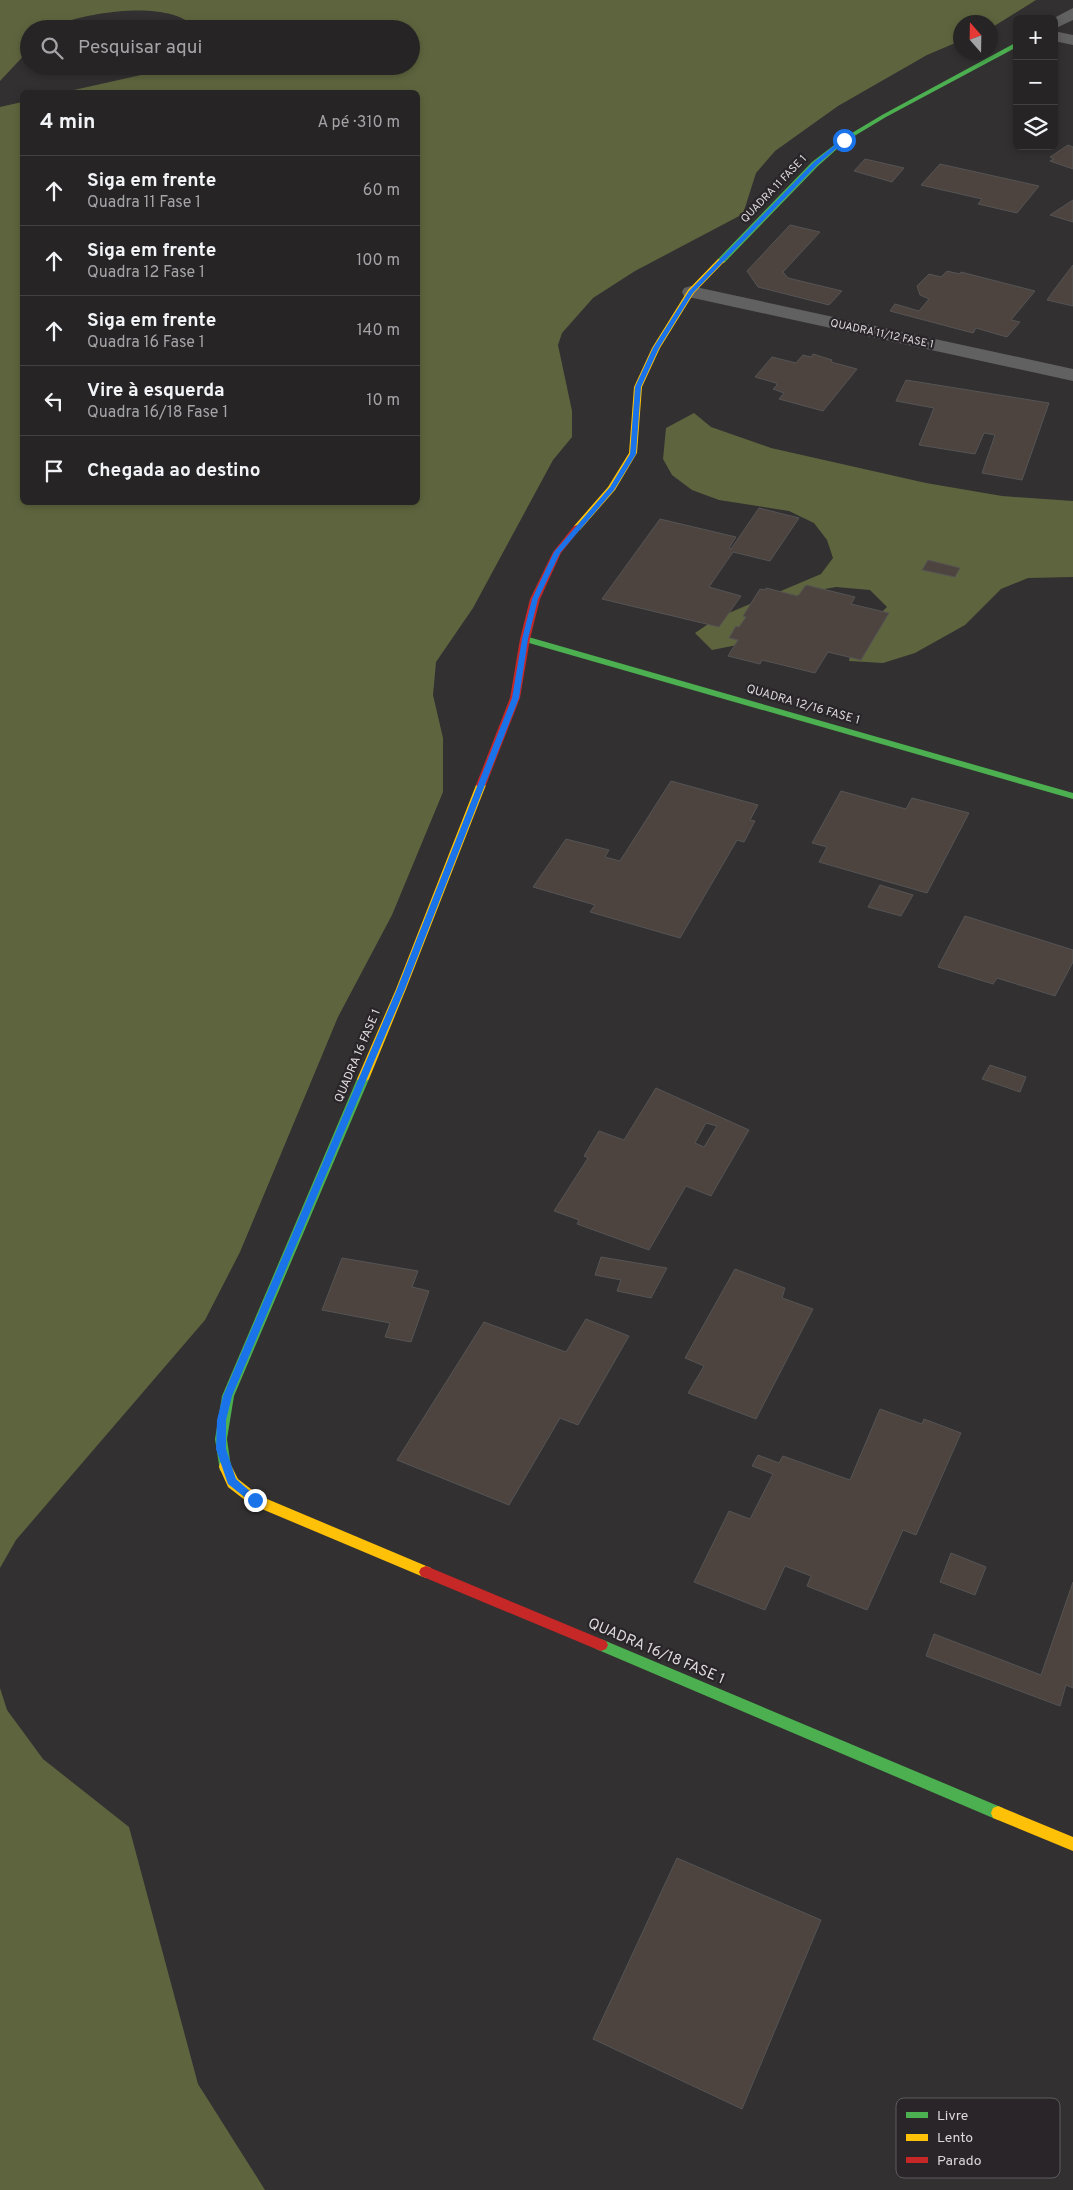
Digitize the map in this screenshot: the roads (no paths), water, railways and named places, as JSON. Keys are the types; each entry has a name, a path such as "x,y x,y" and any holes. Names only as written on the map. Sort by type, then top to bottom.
{"street":[{"path":"1058,22 1073,13"},
{"path":"1058,37 1073,40"},
{"name":"QUADRA 11 FASE 1","path":"525,639 535,599 557,552 612,488 633,454 638,387 656,348 691,292 815,164 844,140 884,116 1013,46"},
{"name":"QUADRA 11/12 FASE 1","path":"691,292 1073,375"},
{"name":"QUADRA 12/16 FASE 1","path":"525,639 1073,796"},
{"name":"QUADRA 16 FASE 1","path":"232,1481 221,1449 222,1420 228,1396 401,989 515,698 525,639"},
{"name":"QUADRA 16/18 FASE 1","path":"232,1481 255,1500 1073,1844"}]}
